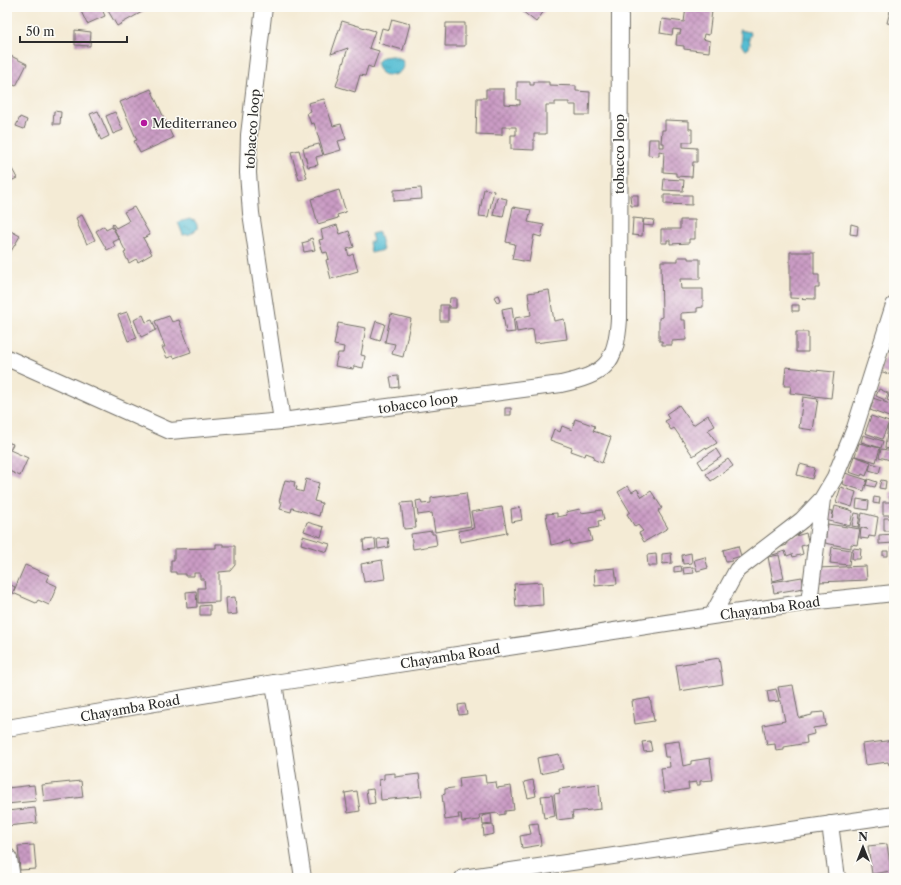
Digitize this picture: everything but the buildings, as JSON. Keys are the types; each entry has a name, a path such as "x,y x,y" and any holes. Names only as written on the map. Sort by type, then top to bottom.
{"street":[{"name":"tobacco loop","path":"264,7 249,135 248,173 251,213 282,421 561,384 592,375 602,369 614,352 617,342 619,319 620,7"},
{"path":"712,616 737,570 802,520 822,499 835,477 855,428 894,305"},
{"path":"7,358 170,431 282,421"},
{"path":"809,602 822,499"},
{"name":"Chayamba Road","path":"7,728 274,683 712,616 809,602 894,593"},
{"path":"274,683 303,878"},
{"path":"463,878 894,815"},
{"path":"830,824 837,878"},
{"path":"7,856 9,859 12,878"}],"water":[{"path":"739,30 750,32 751,34 749,38 749,48 746,50 741,44 742,36"},
{"path":"394,56 402,60 404,66 402,69 395,74 382,74 377,67 377,62 383,57"},
{"path":"190,219 195,221 197,229 190,234 183,235 178,222"},
{"path":"379,232 383,250 371,253 369,242 373,241 371,234"}],"place":[{"name":"Mediterraneo","path":"144,123"}]}
